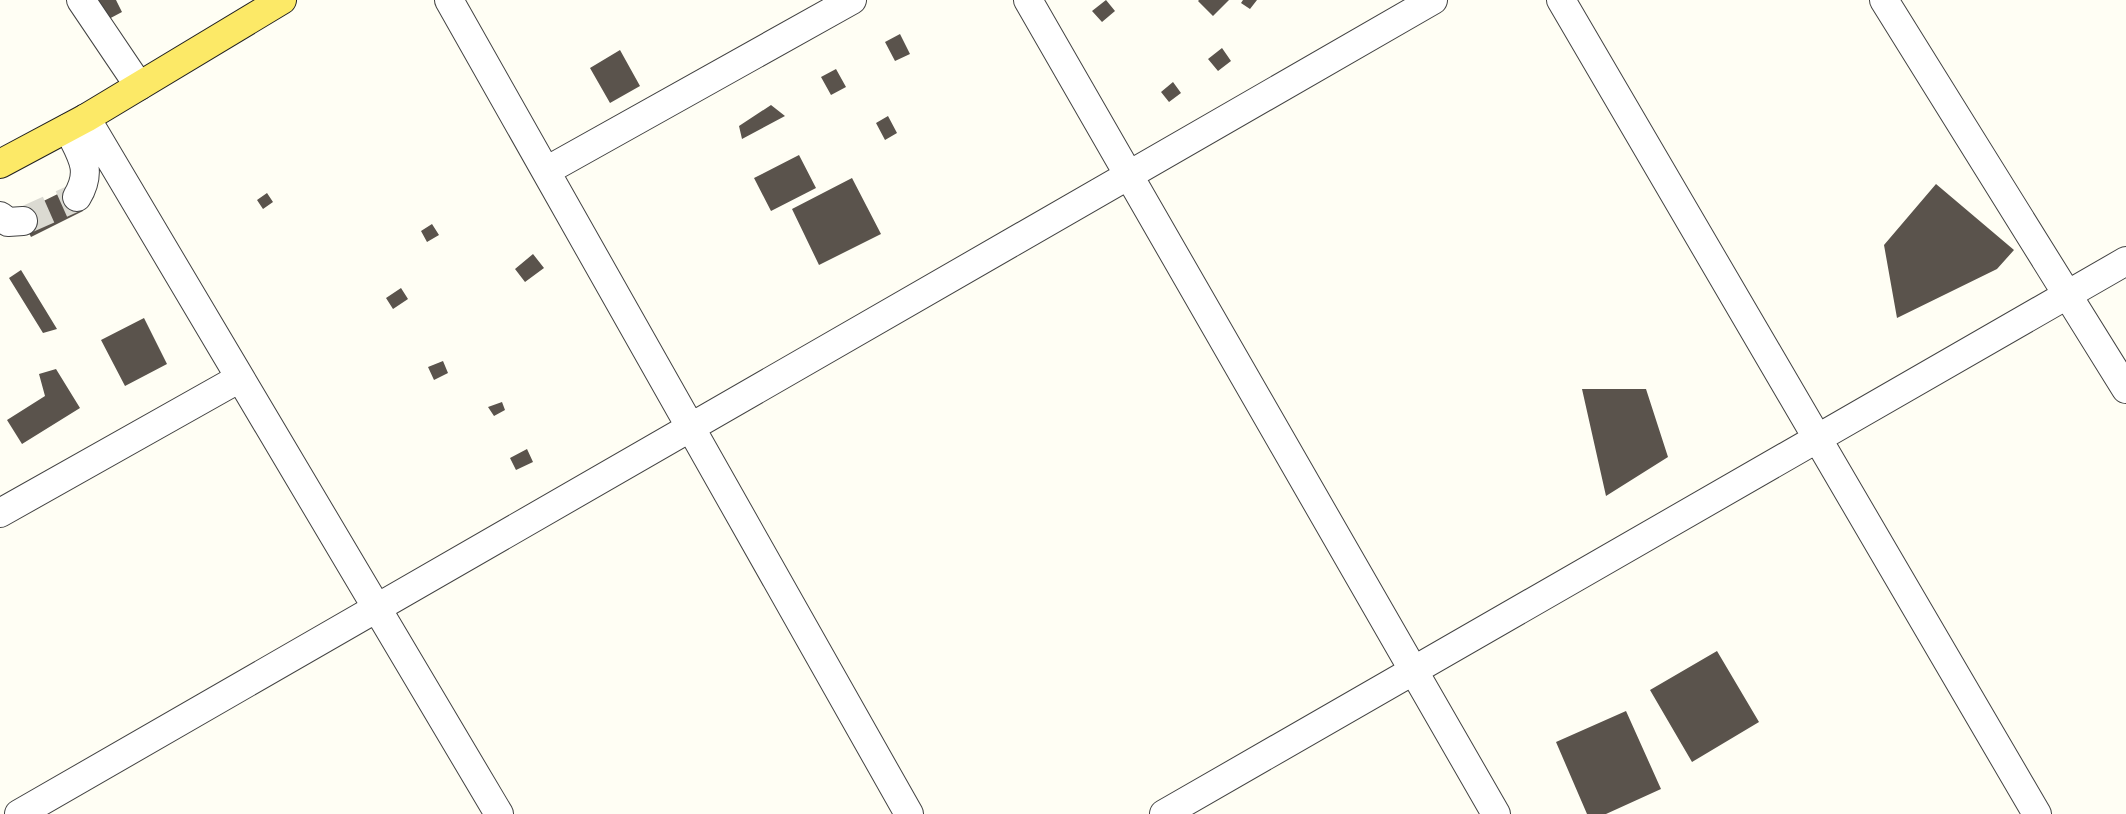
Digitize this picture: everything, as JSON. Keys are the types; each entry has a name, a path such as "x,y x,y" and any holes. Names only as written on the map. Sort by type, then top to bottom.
{"main road":[{"path":"0,164 77,123 282,0"}],"street":[{"path":"81,0 140,86"},
{"path":"449,0 909,814"},
{"path":"546,171 852,0"},
{"path":"1028,0 1496,814"},
{"path":"19,814 1433,0"},
{"path":"1561,0 2037,814"},
{"path":"1884,0 2126,389"},
{"path":"76,197 83,186 86,169 77,123"},
{"path":"77,123 240,378 499,814"},
{"path":"1164,814 2126,261"},
{"path":"0,513 240,378"}],"building":[{"path":"98,0 116,0 122,12 105,21 95,2"},
{"path":"1106,0 1115,11 1102,22 1092,11"},
{"path":"1199,0 1229,0 1213,16"},
{"path":"1243,0 1257,0 1250,9 1241,3"},
{"path":"900,34 910,54 895,61 885,42"},
{"path":"1222,48 1231,61 1218,71 1208,59"},
{"path":"620,50 640,86 610,103 590,68"},
{"path":"836,69 846,87 831,95 821,77"},
{"path":"1173,82 1181,93 1169,102 1161,92"},
{"path":"771,105 785,116 742,139 739,126"},
{"path":"888,116 897,133 885,140 876,123"},
{"path":"799,155 816,188 771,211 754,178"},
{"path":"852,178 881,234 819,265 792,209"},
{"path":"1936,184 2014,250 1997,269 1897,318 1884,245"},
{"path":"72,187 83,211 31,237 19,213"},
{"path":"267,193 273,202 263,209 257,200"},
{"path":"432,224 439,235 427,242 421,231"},
{"path":"533,254 544,268 525,282 515,269"},
{"path":"21,270 57,329 43,333 9,278"},
{"path":"401,288 408,299 393,309 386,298"},
{"path":"144,318 167,364 125,386 101,340"},
{"path":"443,361 448,373 434,380 428,367"},
{"path":"56,369 80,408 22,444 7,420 45,396 39,374"},
{"path":"1582,389 1646,389 1668,457 1606,496"},
{"path":"502,402 505,410 494,416 488,407"},
{"path":"527,449 533,462 516,470 510,458"},
{"path":"1717,651 1759,722 1692,762 1650,690"},
{"path":"1626,711 1661,789 1606,814 1587,814 1556,742"}],"tunnel":[{"path":"23,221 77,197"}]}
